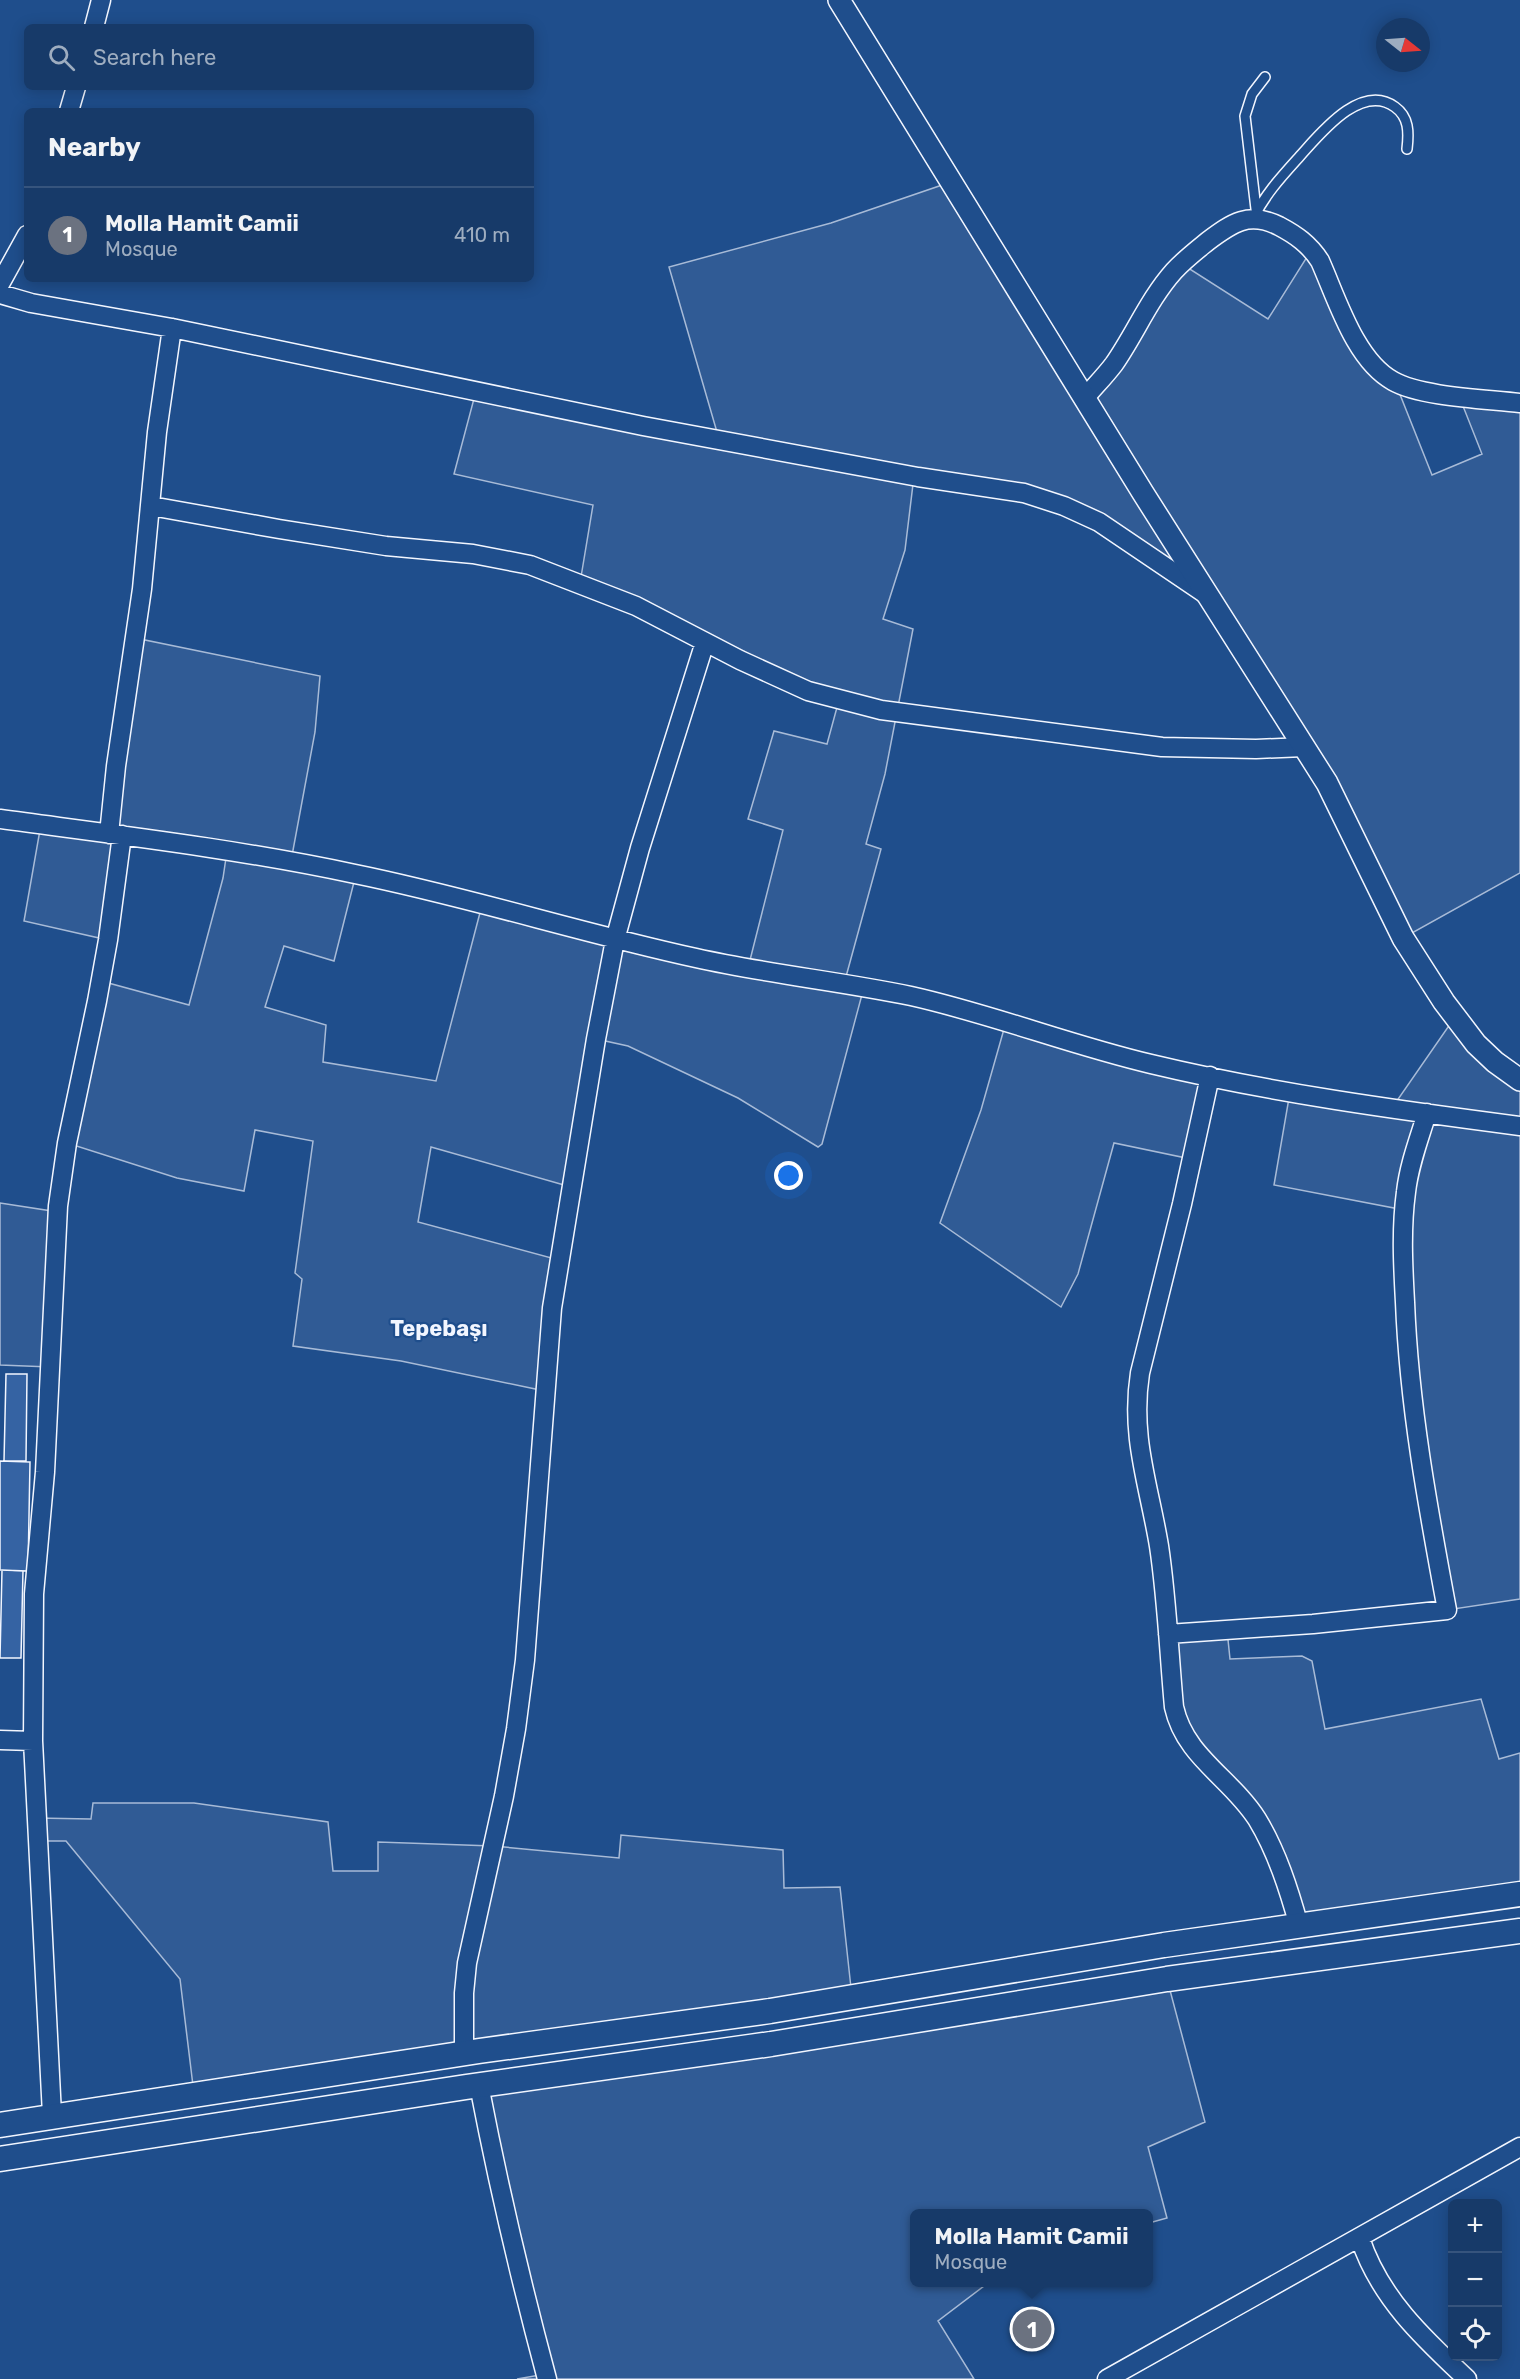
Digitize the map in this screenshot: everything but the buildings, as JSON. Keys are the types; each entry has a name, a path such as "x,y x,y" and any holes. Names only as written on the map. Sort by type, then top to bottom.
{"main road":[{"path":"0,2125 52,2115 464,2053 770,2011 1152,1946 1520,1894"},
{"path":"0,2159 479,2085 771,2044 1178,1977 1520,1930"}],"street":[{"path":"95,24 101,0"},
{"path":"839,0 1084,399 1327,783 1403,938 1438,993 1476,1044 1495,1062 1520,1080"},
{"path":"70,108 75,90"},
{"path":"1084,399 1113,366 1157,292 1174,271 1198,249 1233,223 1255,216 1302,239 1312,249 1320,261 1360,348 1386,377 1416,389 1520,403"},
{"path":"0,284 24,240"},
{"path":"0,294 84,314 172,328 643,426 918,477 1024,494 1064,506 1099,522 1209,597"},
{"path":"52,2115 33,1741 34,1594 45,1472 58,1206 67,1143 106,950 162,392 172,328"},
{"path":"151,506 386,546 473,554 530,565 636,606 808,691 904,714 1162,747 1304,747"},
{"path":"464,2053 464,1993 467,1963 504,1796 525,1660 548,1353 559,1260 615,940 644,837 705,642"},
{"path":"0,819 228,851 356,874 615,940 757,970 909,996 962,1008 1100,1051 1210,1076 1346,1102 1520,1126"},
{"path":"1210,1076 1136,1396 1136,1428 1159,1545 1174,1707 1178,1722 1193,1749 1245,1803 1257,1819 1280,1867 1299,1926"},
{"path":"1168,1634 1324,1623 1447,1610 1416,1431 1404,1292 1406,1191 1412,1160 1427,1113"},
{"path":"0,1740 33,1741"},
{"path":"479,2085 496,2176 547,2379"},
{"path":"1107,2379 1520,2147"},
{"path":"1360,2238 1367,2261 1389,2297 1412,2325 1467,2379"}],"lane":[{"path":"1255,216 1256,198 1245,131 1245,116 1252,94 1265,77"},
{"path":"1255,216 1272,188 1327,127 1353,107 1376,101 1394,105 1407,122 1409,133 1407,148"}],"shaded area":[{"path":"951,182 1084,398 1182,264 1268,319 1312,249 1344,316 1395,382 1432,475 1482,454 1459,396 1520,403 1520,873 1403,938 1209,596 1082,514 914,476 905,550 883,619 913,629 885,774 866,844 881,849 844,984 864,987 822,1144 818,1147 738,1098 628,1046 596,1039 571,1187 431,1147 418,1222 559,1260 545,1391 401,1361 293,1346 302,1279 295,1273 313,1141 255,1130 244,1191 177,1178 67,1143 101,981 189,1005 223,878 227,851 123,836 108,940 24,921 41,824 109,834 135,638 320,676 315,732 291,861 356,874 334,961 284,946 265,1007 326,1025 323,1062 436,1081 482,905 748,968 783,830 748,819 774,731 827,744 839,700 580,583 593,505 454,474 476,391 719,439 669,267 831,223"},
{"path":"1455,1017 1520,1080 1520,1599 1447,1610 1427,1500 1404,1210 1274,1185 1290,1092 1392,1108"},
{"path":"1006,1022 1210,1076 1191,1159 1114,1143 1078,1274 1061,1307 940,1223 981,1110"},
{"path":"0,1203 58,1212 50,1367 0,1365"},
{"path":"1227,1630 1230,1659 1302,1656 1312,1661 1325,1729 1481,1699 1499,1759 1520,1753 1520,1894 1299,1926 1266,1837 1184,1736 1168,1634"},
{"path":"93,1803 194,1803 328,1822 333,1871 378,1871 378,1842 493,1846 619,1858 621,1835 783,1850 784,1888 840,1887 852,1997 194,2094 180,1979 66,1841 37,1841 36,1818 91,1819"},
{"path":"1167,1979 1205,2122 1148,2147 1167,2218 1153,2222 1153,2209 910,2209 910,2287 983,2287 938,2321 974,2379 517,2379 546,2374 479,2085"}],"place":[{"name":"Molla Hamit Camii","path":"1032,2329"}],"district":[{"name":"Tepebaşı","path":"439,1328"}]}
